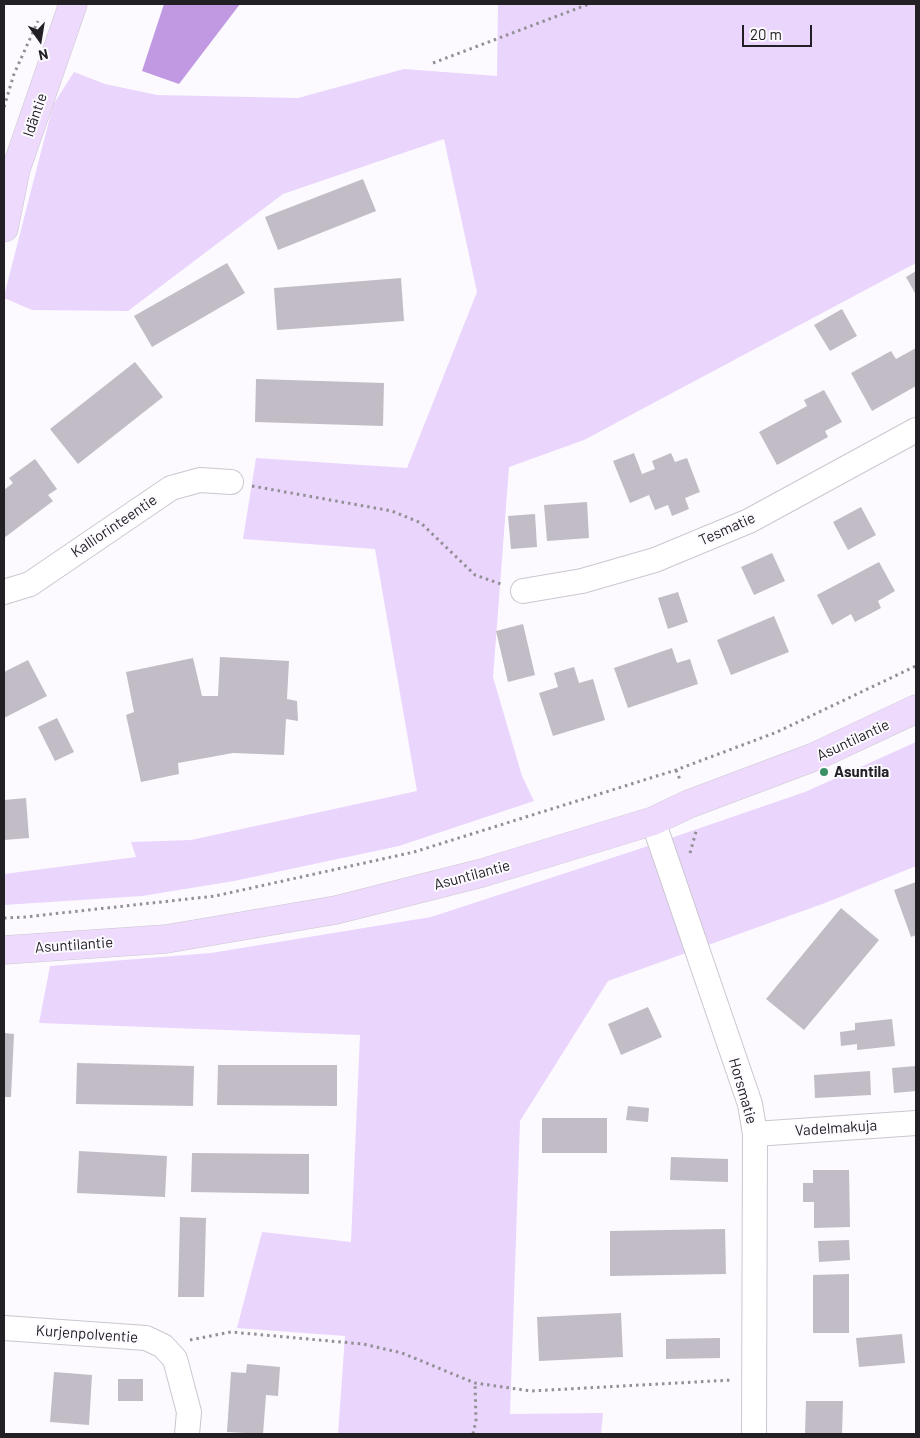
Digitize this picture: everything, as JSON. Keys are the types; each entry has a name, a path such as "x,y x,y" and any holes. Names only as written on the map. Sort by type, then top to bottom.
{"street":[{"name":"Idäntie","path":"4,228 16,169 73,4"},
{"name":"Tesmatie","path":"523,591 582,581 655,560 749,521 916,430"},
{"name":"Kalliorinteentie","path":"4,592 30,584 170,488 200,480 231,482"},
{"name":"Asuntilantie","path":"4,950 166,939 336,910 482,873 653,821 689,804 814,757 916,709"},
{"name":"Horsmatie","path":"653,821 750,1104 755,1134 754,1434"},
{"name":"Vadelmakuja","path":"755,1134 916,1123"},
{"name":"Kurjenpolventie","path":"4,1328 146,1338 163,1346"},
{"path":"163,1346 175,1359 189,1412 187,1434"}],"path":[{"path":"432,63 589,4"},
{"path":"4,107 14,74 38,20"},
{"path":"231,482 392,511 421,523 475,575 523,591"},
{"path":"4,918 215,896 414,852 685,766 777,732 916,666"},
{"path":"163,1346 231,1332 363,1344 402,1353 475,1383 531,1391 754,1379"},
{"path":"473,1434 476,1420 475,1383"}],"shaded area":[{"path":"164,4 240,4 179,84 142,71"},
{"path":"498,4 916,4 916,263 584,440 509,467 493,677 522,776 534,801 399,846 234,881 142,896 4,905 4,874 136,857 131,842 191,840 417,791 375,549 243,539 256,458 407,468 477,292 444,139 283,194 128,311 32,310 4,298 53,105 74,72 105,84 157,95 298,98 404,69 497,76"},
{"path":"916,742 916,866 825,903 608,981 520,1121 510,1414 603,1413 601,1434 338,1434 345,1336 237,1328 262,1232 351,1242 360,1035 39,1023 50,966 211,953 431,917 805,792"}],"building":[{"path":"363,179 376,211 278,250 265,217"},
{"path":"227,263 245,293 152,347 134,316"},
{"path":"916,271 916,295 906,277"},
{"path":"401,278 404,321 277,330 274,288"},
{"path":"842,309 857,336 830,351 814,325"},
{"path":"916,348 916,386 872,411 851,373 891,351 896,359"},
{"path":"135,362 163,397 78,464 50,429"},
{"path":"256,379 384,383 383,426 255,422"},
{"path":"824,390 842,422 825,431 828,437 777,465 759,432 807,406 804,400"},
{"path":"634,453 642,474 655,469 652,461 671,453 675,462 687,458 700,492 685,498 689,509 672,516 668,505 655,510 649,495 630,503 613,461"},
{"path":"35,459 57,489 48,495 53,501 4,538 4,490 13,483 9,478"},
{"path":"587,502 589,538 547,541 544,505"},
{"path":"861,507 876,535 848,550 833,522"},
{"path":"535,514 537,547 511,549 508,516"},
{"path":"772,553 785,581 754,595 741,567"},
{"path":"879,562 895,591 878,601 881,608 855,622 851,614 832,625 817,595"},
{"path":"678,592 688,622 668,629 658,598"},
{"path":"774,616 789,652 731,675 717,640"},
{"path":"523,624 535,675 508,682 496,631"},
{"path":"672,648 677,663 690,659 698,684 628,708 614,668"},
{"path":"220,657 289,661 287,699 297,701 298,721 286,719 284,755 233,753 178,763 179,774 141,782 126,715 134,712 126,672 193,658 202,696 218,696"},
{"path":"28,660 47,696 4,718 4,672"},
{"path":"574,667 579,683 593,679 605,720 553,736 539,693 558,687 554,673"},
{"path":"57,718 74,752 55,761 38,727"},
{"path":"26,798 29,838 4,840 4,800"},
{"path":"916,882 916,935 911,937 894,890"},
{"path":"841,908 879,940 804,1030 766,999"},
{"path":"648,1007 662,1037 621,1055 608,1024"},
{"path":"892,1019 895,1046 857,1050 857,1044 841,1046 840,1032 855,1030 855,1023"},
{"path":"4,1033 14,1034 11,1097 4,1097"},
{"path":"77,1063 194,1066 193,1106 76,1104"},
{"path":"218,1065 337,1065 337,1106 217,1105"},
{"path":"916,1066 916,1091 894,1093 892,1068"},
{"path":"870,1071 871,1095 815,1098 814,1075"},
{"path":"628,1106 649,1108 648,1122 626,1120"},
{"path":"542,1118 607,1118 607,1153 542,1153"},
{"path":"79,1151 167,1156 165,1197 77,1193"},
{"path":"192,1153 309,1154 309,1194 191,1192"},
{"path":"671,1157 728,1159 728,1182 670,1180"},
{"path":"813,1170 849,1170 850,1227 814,1228 814,1202 803,1202 803,1183 813,1183"},
{"path":"180,1217 206,1218 204,1297 178,1297"},
{"path":"725,1229 726,1274 610,1276 610,1231"},
{"path":"849,1240 850,1260 819,1262 818,1241"},
{"path":"849,1274 849,1333 813,1333 813,1275"},
{"path":"621,1313 623,1357 539,1361 537,1317"},
{"path":"902,1334 905,1363 859,1367 856,1338"},
{"path":"720,1338 720,1358 666,1359 666,1339"},
{"path":"247,1364 280,1367 278,1396 266,1395 263,1434 227,1432 231,1372 246,1373"},
{"path":"54,1372 92,1375 89,1425 50,1422"},
{"path":"118,1379 143,1379 143,1401 118,1401"},
{"path":"806,1401 843,1401 842,1434 805,1434"}],"place":[{"name":"Asuntila","path":"824,772"}]}
